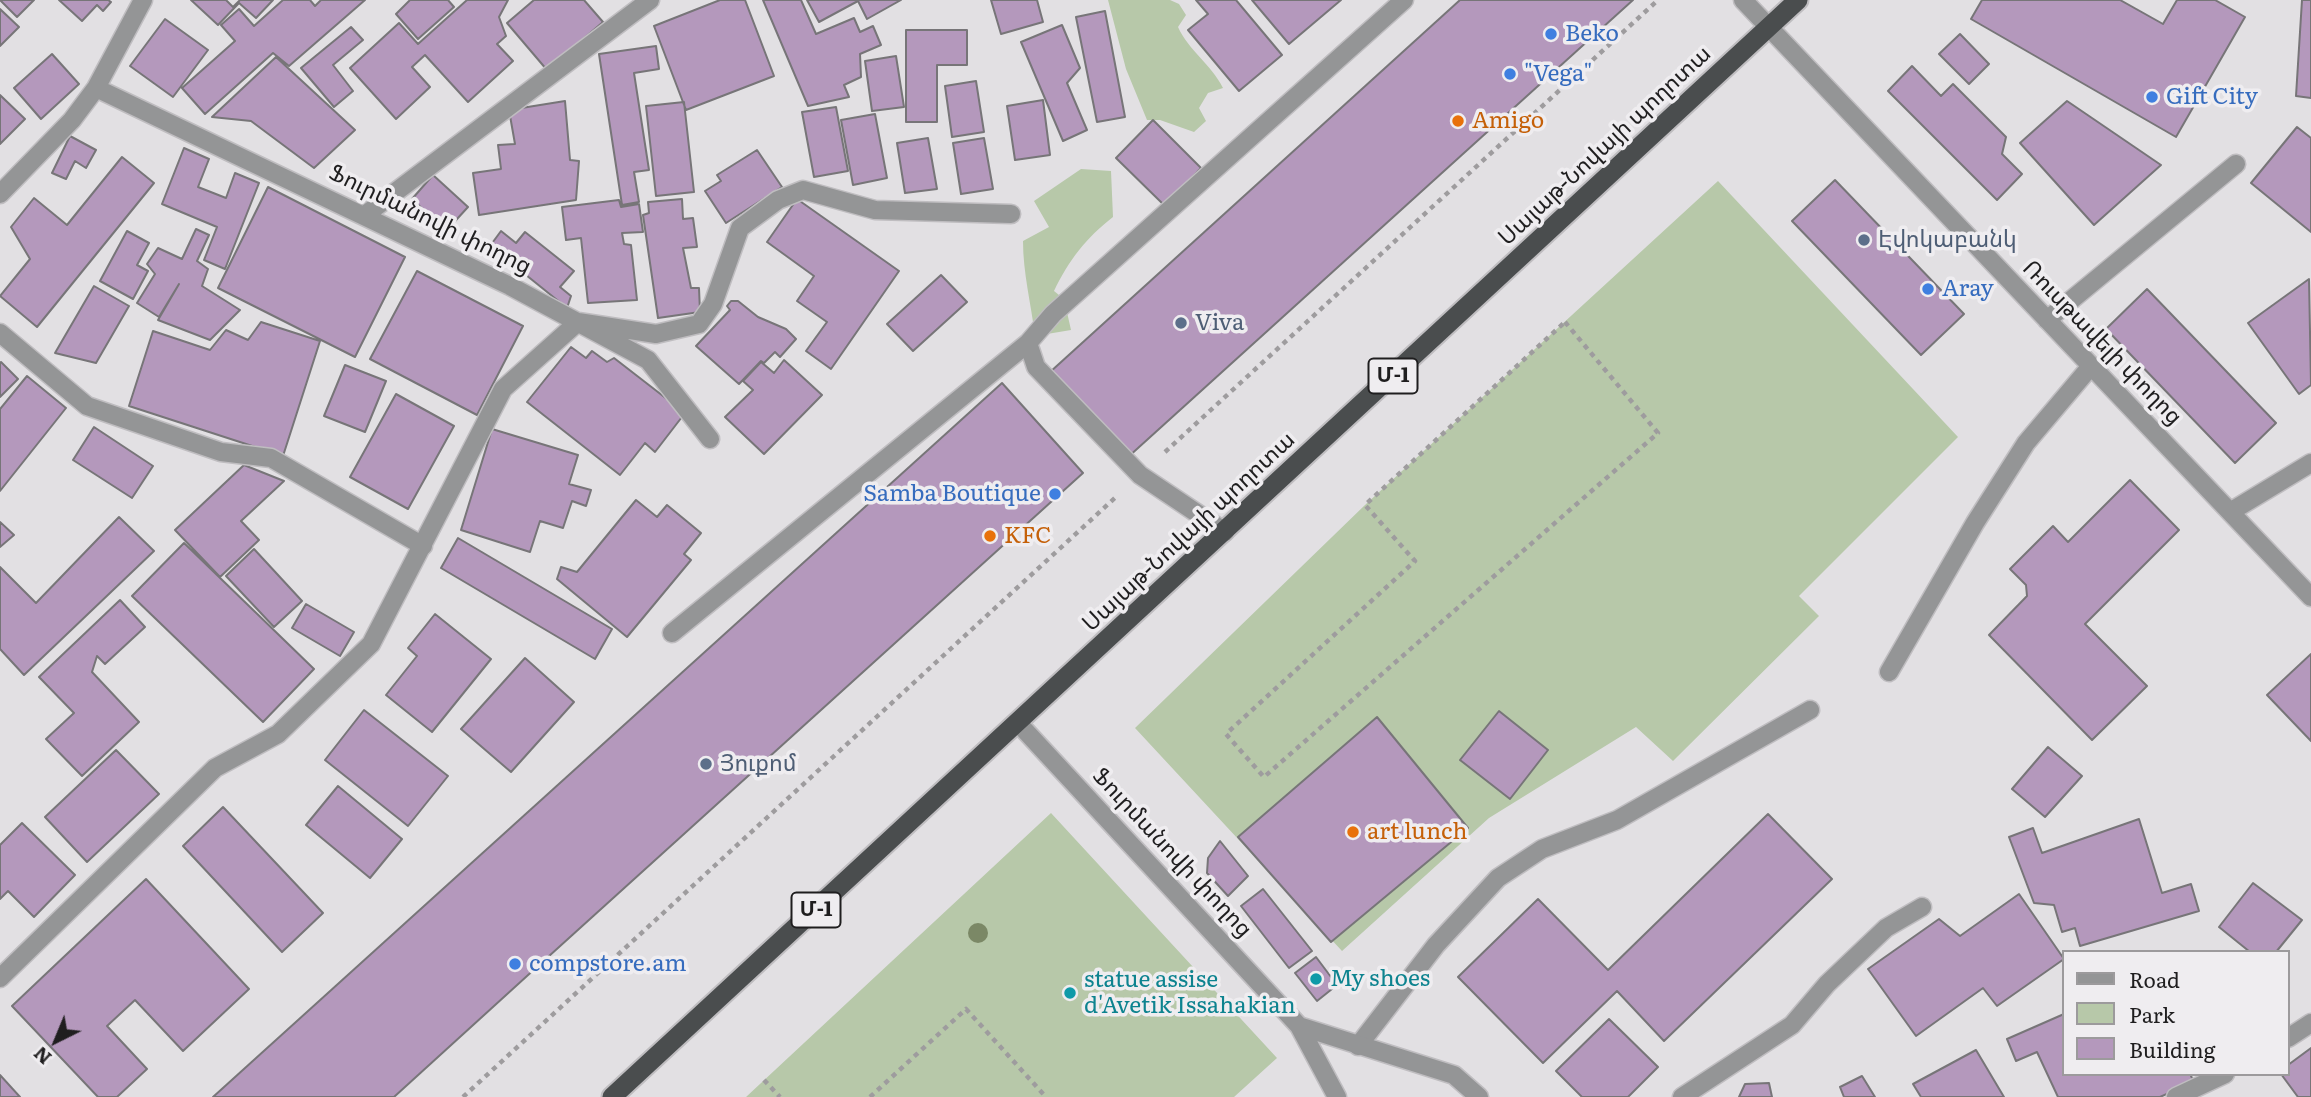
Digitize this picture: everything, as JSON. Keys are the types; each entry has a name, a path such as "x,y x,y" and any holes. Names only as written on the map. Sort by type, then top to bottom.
{"highway":[{"name":"Սայաթ-Նովայի պողոտա","path":"612,1097 1019,724 1798,0"}],"street":[{"path":"0,192 72,120 96,88 144,0"},
{"path":"365,215 650,0"},
{"path":"672,633 1028,342 1053,314 1404,0"},
{"name":"Ռուսթավելի փողոց","path":"1743,0 2311,597"},
{"name":"Ֆուրմանովի փողոց","path":"96,88 365,215 648,360 710,439"},
{"path":"2047,320 2236,164"},
{"path":"0,978 215,768 278,734 371,644 503,388 578,322 656,334 699,324 713,304 740,228 778,200 803,190 875,210 1010,214"},
{"path":"0,332 87,406 222,452 271,458 423,545"},
{"path":"1028,342 1036,367 1140,475 1225,532"},
{"path":"1889,672 1975,523 2026,443 2091,366"},
{"path":"2230,512 2311,463"},
{"path":"1358,1045 1436,945 1499,878 1542,849 1618,820 1810,710"},
{"name":"Ֆուրմանովի փողոց","path":"1019,724 1299,1026 1454,1075 1479,1097"},
{"path":"1682,1097 1791,1026 1827,984 1886,928 1922,907"},
{"path":"2290,1037 2311,1023"},
{"path":"1299,1026 1337,1097"},
{"path":"2176,1097 2221,1076"}],"path":[{"path":"463,1097 1658,0"},
{"path":"1564,322 1658,433 1264,777 1226,734 1415,561 1365,505 1564,322"},
{"path":"870,1097 966,1009 1046,1097"},
{"path":"764,1080 780,1097"}],"green space":[{"path":"1108,0 1170,0 1179,4 1186,15 1178,27 1223,88 1208,93 1199,108 1206,121 1194,132 1160,120 1147,120 1126,69"},
{"path":"1081,169 1111,171 1113,217 1079,250 1054,291 1064,299 1071,330 1035,336 1023,241 1049,227 1034,201"},
{"path":"1718,181 1958,437 1799,596 1819,616 1673,761 1636,727 1489,818 1342,951 1135,728 1365,505"},
{"path":"1051,813 1277,1058 1234,1097 746,1097"}],"building":[{"path":"0,0 34,0 17,17"},
{"path":"59,0 111,2 103,11 97,5 82,21"},
{"path":"191,0 226,0 233,7 240,0 273,0 256,18 239,3 218,25"},
{"path":"283,0 310,0 315,6 321,0 365,0 289,66 273,53 205,114 182,88 235,41 221,25 239,9 254,26"},
{"path":"410,0 448,0 454,7 418,39 396,14"},
{"path":"467,0 508,0 499,17 506,36 497,44 513,61 468,102 425,55 412,67 430,87 396,119 350,68 399,23 418,44"},
{"path":"534,0 584,0 603,22 547,70 507,23"},
{"path":"720,0 745,0 774,76 686,110 654,26"},
{"path":"763,0 801,0 816,34 854,18 860,32 873,26 881,45 860,54 861,77 844,85 849,97 808,106"},
{"path":"807,0 901,0 867,19 858,1 819,22"},
{"path":"991,0 1037,0 1043,22 1001,34"},
{"path":"1196,0 1236,0 1282,55 1239,91 1188,30 1208,14"},
{"path":"1252,0 1341,0 1289,44"},
{"path":"1460,0 1633,0 1127,458 1049,373"},
{"path":"1982,0 2120,0 2163,24 2177,0 2215,0 2245,17 2176,137 1971,19"},
{"path":"2302,0 2311,0 2311,98 2296,96"},
{"path":"0,9 19,27 0,46"},
{"path":"1105,11 1125,117 1097,122 1076,17"},
{"path":"165,19 208,50 173,97 130,66"},
{"path":"1062,25 1080,68 1067,83 1087,130 1063,141 1021,42"},
{"path":"351,27 363,40 333,65 353,91 334,107 301,68"},
{"path":"906,30 967,30 967,65 937,65 937,122 906,122"},
{"path":"1960,34 1989,64 1969,84 1939,54"},
{"path":"656,46 659,69 634,73 649,170 634,172 639,202 622,205 599,54"},
{"path":"52,54 79,84 41,119 14,88"},
{"path":"896,56 904,107 872,111 865,61"},
{"path":"276,57 355,130 314,168 251,121 212,117"},
{"path":"1912,66 1941,96 1953,84 2006,137 2002,154 2022,174 1997,200 1888,91"},
{"path":"976,81 984,132 952,137 945,86"},
{"path":"0,95 25,119 0,144"},
{"path":"1043,100 1050,155 1015,160 1007,106"},
{"path":"565,101 570,160 579,161 576,200 479,215 473,173 501,169 498,145 515,144 509,110"},
{"path":"2067,101 2161,165 2094,225 2020,143"},
{"path":"684,102 694,192 656,196 646,106"},
{"path":"836,107 848,171 814,177 802,112"},
{"path":"875,114 887,178 853,185 841,120"},
{"path":"1153,120 1201,168 1165,206 1116,158"},
{"path":"2297,127 2311,138 2311,232 2251,183"},
{"path":"70,136 96,150 86,168 75,161 66,179 52,173"},
{"path":"928,138 937,189 905,193 897,143"},
{"path":"984,138 993,189 961,194 953,143"},
{"path":"184,148 209,159 198,187 226,198 235,173 259,183 225,269 204,260 217,227 162,204"},
{"path":"757,150 782,187 726,223 705,191 721,181 717,175"},
{"path":"122,157 154,183 37,327 0,296 30,259 11,227 34,198 67,225"},
{"path":"433,175 468,207 446,231 412,199"},
{"path":"1835,180 1964,314 1921,355 1792,221"},
{"path":"268,187 405,257 355,357 218,288"},
{"path":"682,199 683,219 693,218 697,247 683,248 691,288 699,288 700,312 658,318 643,215 649,213 648,202"},
{"path":"797,199 899,271 831,369 806,351 827,322 797,301 814,276 767,242"},
{"path":"619,200 621,207 639,204 643,232 622,233 624,244 631,245 637,300 588,303 581,238 566,240 562,207"},
{"path":"196,229 209,235 197,261 208,269 202,286 240,310 210,340 158,320 179,284 159,317 137,303 155,274 147,264 158,248 182,259"},
{"path":"127,231 149,243 137,265 148,271 133,299 100,281"},
{"path":"501,231 516,243 525,232 574,271 560,287 571,296 567,308 490,246"},
{"path":"417,271 523,326 477,415 370,359"},
{"path":"941,275 967,302 913,351 887,324"},
{"path":"2309,279 2311,385 2299,394 2248,323"},
{"path":"94,286 129,306 96,363 55,353"},
{"path":"2147,289 2276,423 2235,463 2106,329"},
{"path":"731,301 738,301 758,317 786,329 796,339 780,357 775,352 764,363 761,361 739,384 696,346 730,310 727,306"},
{"path":"261,322 320,341 283,456 129,406 153,331 210,350 226,330 248,340"},
{"path":"571,347 586,358 592,351 607,362 614,358 685,413 655,452 645,443 620,475 527,402"},
{"path":"784,360 822,395 764,454 725,417 753,390 743,381 761,362 774,373"},
{"path":"0,363 18,379 0,397"},
{"path":"345,365 386,381 365,432 324,416"},
{"path":"27,376 66,408 0,491 0,409"},
{"path":"1002,383 1083,473 394,1097 213,1097"},
{"path":"396,394 454,426 408,509 350,477"},
{"path":"94,427 153,466 132,498 73,460"},
{"path":"492,429 578,455 569,484 591,490 586,506 572,501 563,528 540,521 530,552 461,530"},
{"path":"244,465 284,481 241,521 259,540 220,577 175,530"},
{"path":"2130,480 2179,530 2085,624 2147,686 2092,740 1989,635 2027,596 2026,585 2010,569 2053,526 2068,542"},
{"path":"636,500 657,517 667,505 701,533 684,554 691,560 627,637 557,579 561,567 577,572"},
{"path":"119,517 154,551 24,675 0,649 0,567 36,603"},
{"path":"0,522 14,535 0,547"},
{"path":"458,538 612,629 595,659 441,568"},
{"path":"184,543 314,669 263,722 132,596"},
{"path":"254,549 302,601 274,627 226,576"},
{"path":"120,600 145,627 105,664 97,656 92,672 139,722 82,776 46,739 74,713 39,677"},
{"path":"306,604 354,632 340,656 292,628"},
{"path":"435,614 491,659 432,732 386,695 417,656 408,648"},
{"path":"2311,654 2311,741 2267,695"},
{"path":"525,658 574,702 511,772 461,729"},
{"path":"364,710 448,776 408,826 325,760"},
{"path":"1499,711 1548,750 1510,799 1460,760"},
{"name":"art lunch","path":"1377,717 1468,828 1331,942 1238,837"},
{"path":"2048,747 2082,776 2045,817 2012,789"},
{"path":"116,750 159,794 87,862 45,817"},
{"path":"338,786 402,839 370,878 306,825"},
{"path":"223,807 323,913 282,952 183,846"},
{"path":"1768,814 1832,879 1664,1041 1617,991 1543,1063 1458,977 1538,899 1608,970"},
{"path":"2139,819 2162,893 2191,884 2199,911 2080,946 2075,928 2062,932 2054,905 2034,903 2009,837 2033,828 2042,853"},
{"path":"22,823 75,875 34,917 8,891 0,899 0,845"},
{"path":"1220,841 1248,876 1228,896 1207,873 1208,858"},
{"path":"146,879 249,989 183,1051 135,1000 107,1026 147,1069 117,1097 98,1097 12,1006"},
{"path":"2253,883 2302,920 2278,950 2248,950 2219,927"},
{"path":"1263,889 1312,951 1289,968 1241,906"},
{"path":"2019,894 2062,956 2062,960 1997,1006 1983,988 1916,1036 1868,969 1939,919 1960,936"},
{"name":"My shoes","path":"1316,957 1337,985 1317,1001 1295,973"},
{"path":"2062,1015 2062,1076 2191,1076 2194,1082 2160,1097 2058,1097 2037,1052 2016,1061 2007,1039"},
{"path":"1609,1019 1658,1067 1628,1097 1582,1097 1556,1071"},
{"path":"2311,1048 2311,1097 2298,1097 2282,1076 2290,1076 2290,1064"},
{"path":"1976,1050 2004,1097 1921,1097 1913,1084"},
{"path":"0,1075 20,1097 0,1097"},
{"path":"1862,1076 1875,1097 1844,1097 1840,1087"},
{"path":"1769,1083 1772,1097 1739,1097 1745,1084"}],"place":[{"name":"Beko","path":"1551,34"},
{"name":"\"Vega\"","path":"1510,74"},
{"name":"Gift City","path":"2152,97"},
{"name":"Amigo","path":"1458,121"},
{"name":"Էվոկաբանկ","path":"1864,240"},
{"name":"Aray","path":"1928,289"},
{"name":"Viva","path":"1181,323"},
{"name":"Samba Boutique","path":"1055,494"},
{"name":"KFC","path":"990,536"},
{"name":"Յուքոմ","path":"706,764"},
{"name":"art lunch","path":"1353,832"},
{"name":"compstore.am","path":"515,964"},
{"name":"My shoes","path":"1316,979"},
{"name":"statue assise d'Avetik Issahakian","path":"1070,993"}]}
